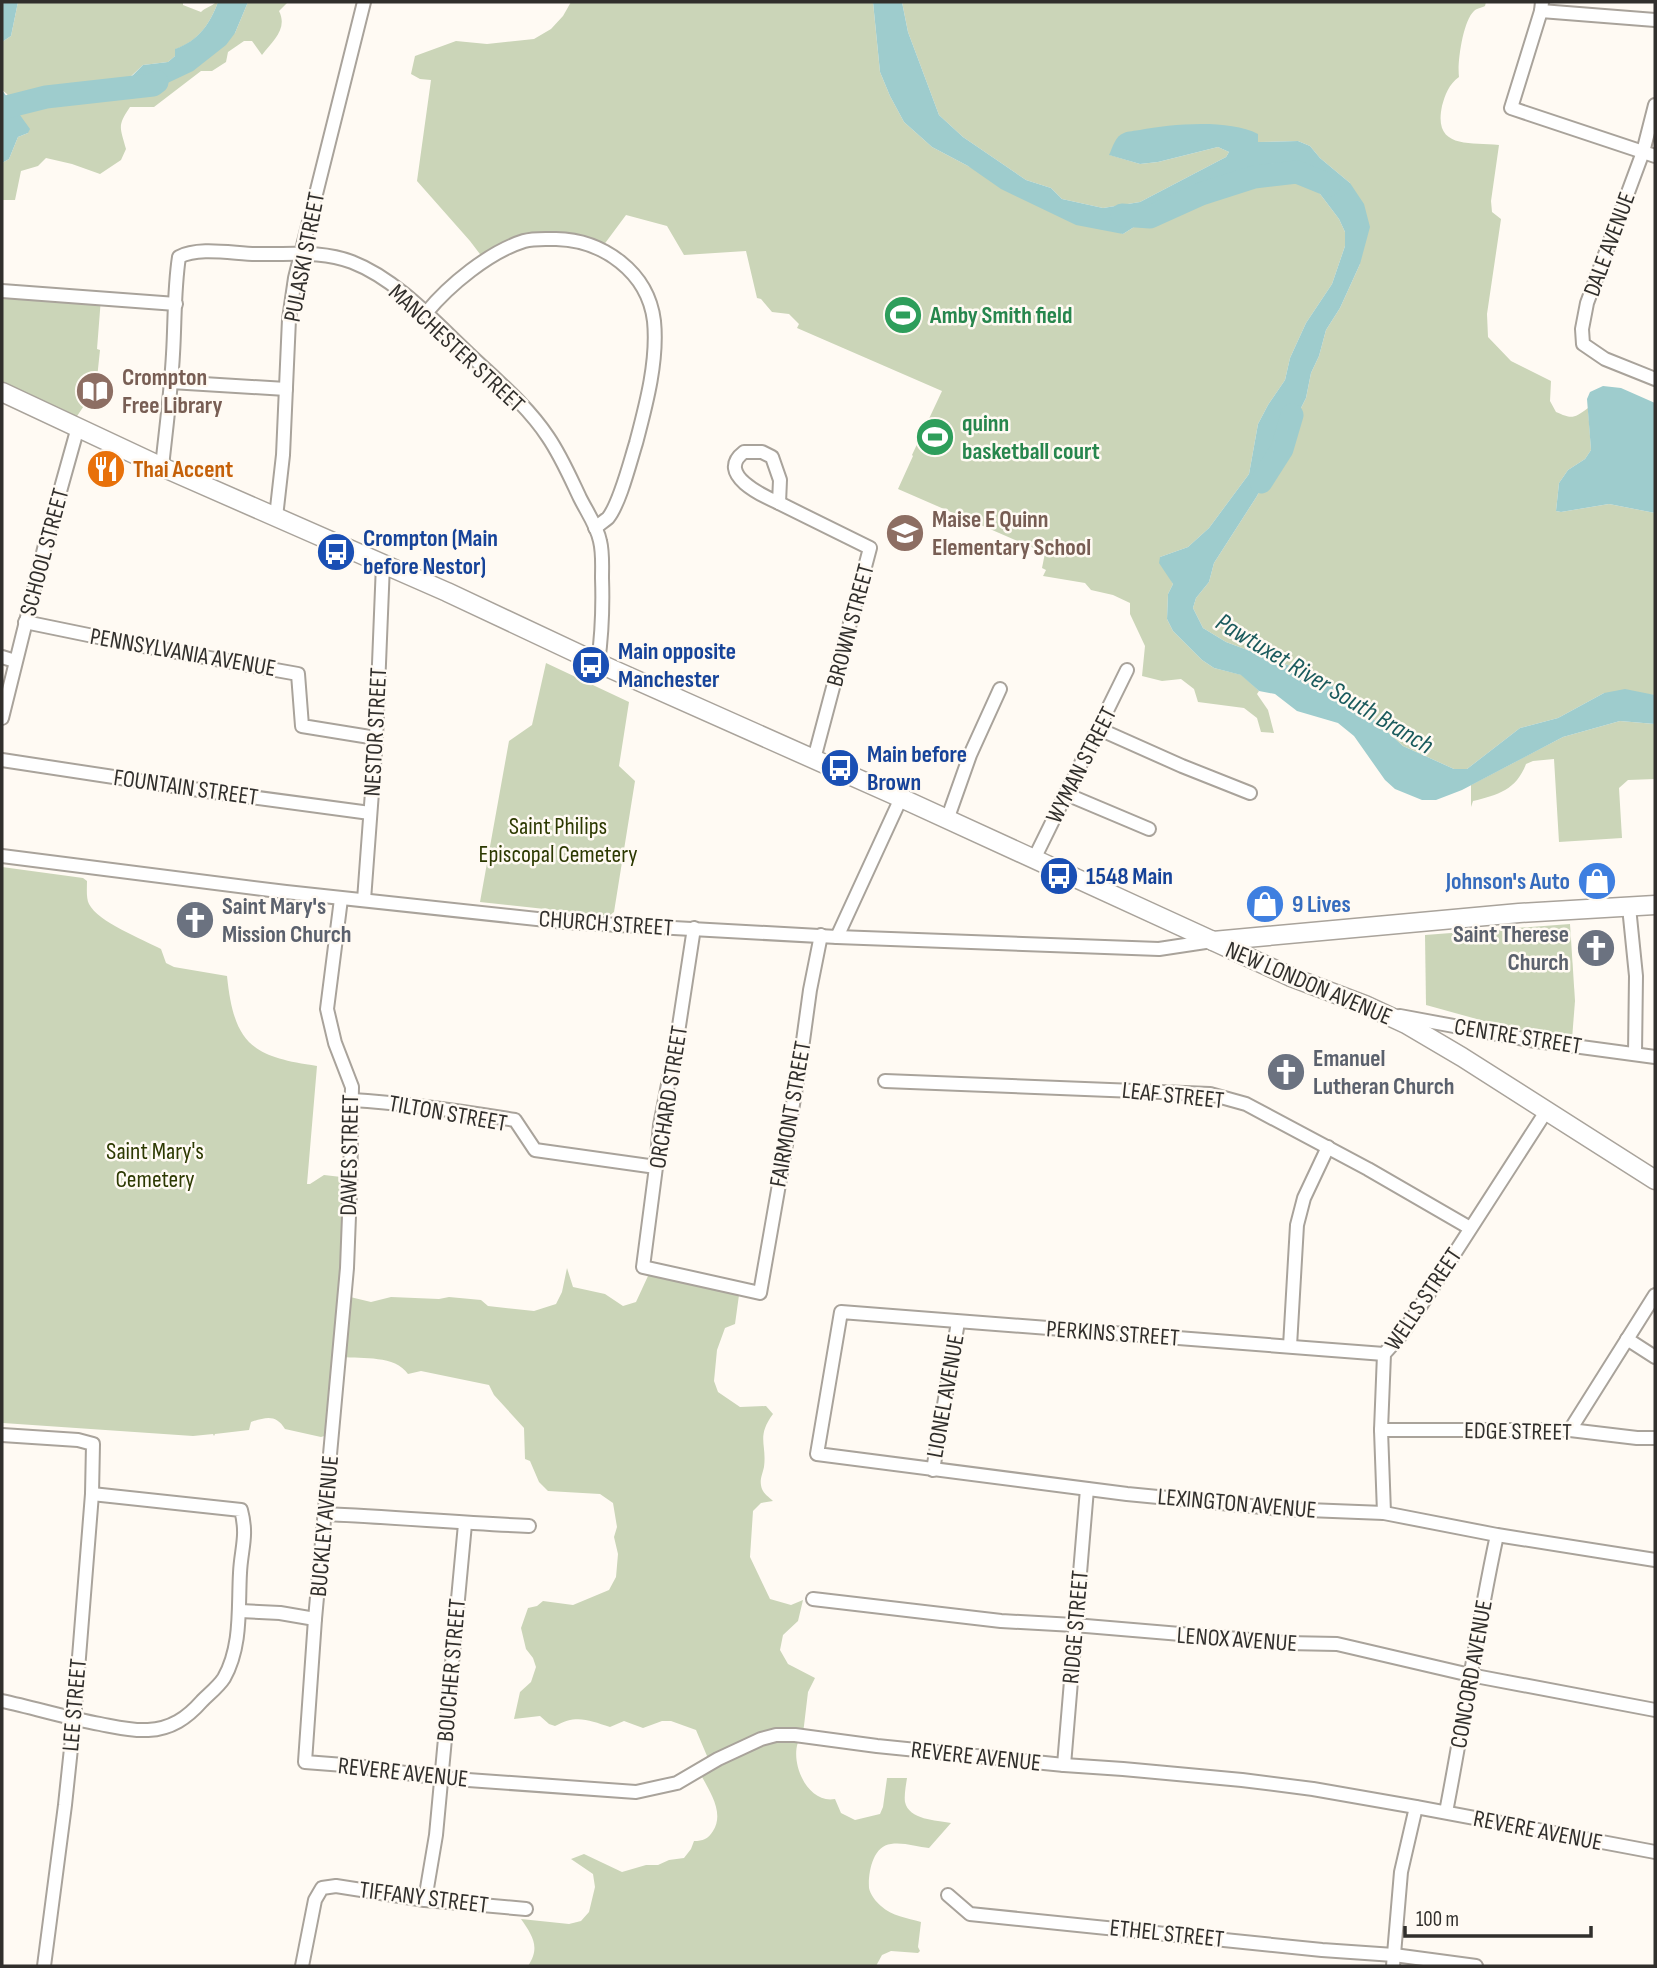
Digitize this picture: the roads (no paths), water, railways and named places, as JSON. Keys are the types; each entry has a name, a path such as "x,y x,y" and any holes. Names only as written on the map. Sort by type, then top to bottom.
{"main road":[{"name":"NEW LONDON AVENUE","path":"2,392 162,467 383,564 1291,977 1381,1012 1462,1057 1655,1180"},
{"path":"1213,941 1481,916 1655,905"}],"street":[{"name":"PULASKI STREET","path":"276,517 283,455 289,319 295,278 364,2"},
{"path":"1649,154 1511,108 1542,6 1599,17 1655,20"},
{"name":"DALE AVENUE","path":"1655,105 1649,154 1587,303 1582,329 1583,344 1605,359 1655,379"},
{"path":"426,313 440,296 486,259 526,240 562,239 595,247 624,264 637,279 648,300 653,319 653,360 629,468 608,517 596,528"},
{"name":"MANCHESTER STREET","path":"176,304 174,287 179,257 211,252 300,253 324,254 352,262 376,274 426,313 499,382 547,436 564,463 596,528 602,571 602,633 598,663"},
{"path":"2,291 176,304 162,467"},
{"path":"171,382 286,389"},
{"name":"SCHOOL STREET","path":"2,718 78,427"},
{"name":"BROWN STREET","path":"779,503 780,480 772,457 762,452 744,452 739,456 736,469 741,481 759,494 870,548 814,759"},
{"name":"NESTOR STREET","path":"364,900 376,738 383,564"},
{"name":"PENNSYLVANIA AVENUE","path":"25,622 298,674 302,726 376,738"},
{"path":"2,657 15,661"},
{"name":"WYMAN STREET","path":"1034,859 1127,670"},
{"path":"947,820 970,755 1000,690"},
{"path":"1099,729 1250,793"},
{"name":"FOUNTAIN STREET","path":"2,760 370,813"},
{"path":"1066,794 1149,829"},
{"path":"837,936 901,798"},
{"name":"CHURCH STREET","path":"2,856 341,899 565,922 1159,949 1213,941"},
{"name":"DAWES STREET","path":"341,899 327,1009 335,1042 352,1087 345,1289"},
{"path":"1629,907 1636,976 1634,1054"},
{"name":"ORCHARD STREET","path":"643,1267 660,1125 677,1039 694,928"},
{"name":"FAIRMONT STREET","path":"643,1267 760,1293 821,935"},
{"name":"CENTRE STREET","path":"1381,1012 1529,1040 1655,1056"},
{"name":"LEAF STREET","path":"885,1081 1210,1094 1246,1104 1471,1228"},
{"name":"TILTON STREET","path":"352,1100 446,1108 515,1120 535,1150 656,1167"},
{"name":"WELLS STREET","path":"1384,1513 1381,1430 1384,1354 1402,1334 1547,1110"},
{"path":"1290,1346 1297,1225 1304,1198 1328,1147"},
{"name":"BUCKLEY AVENUE","path":"304,1762 345,1289"},
{"path":"1570,1430 1655,1296"},
{"name":"PERKINS STREET","path":"817,1454 841,1312 1384,1354"},
{"name":"LIONEL AVENUE","path":"933,1470 958,1322"},
{"path":"1627,1339 1655,1357"},
{"name":"EDGE STREET","path":"1381,1430 1570,1430 1655,1438"},
{"name":"LEE STREET","path":"2,1435 78,1440 93,1444 92,1494 74,1720 44,1966"},
{"name":"LEXINGTON AVENUE","path":"817,1454 1087,1489 1282,1509 1384,1513 1497,1535 1655,1560"},
{"name":"RIDGE STREET","path":"1064,1765 1087,1489"},
{"path":"2,1701 74,1720 128,1730 149,1730 169,1726 188,1716 223,1679 236,1643 240,1611 240,1572 246,1528 241,1510 92,1494"},
{"path":"325,1514 528,1526"},
{"name":"BOUCHER STREET","path":"425,1900 436,1835 465,1524"},
{"name":"CONCORD AVENUE","path":"1446,1812 1483,1599 1497,1535"},
{"name":"LENOX AVENUE","path":"813,1599 1001,1621 1232,1640 1337,1644 1470,1675 1655,1710"},
{"path":"240,1611 279,1613 315,1619"},
{"name":"REVERE AVENUE","path":"304,1762 357,1766 440,1778 636,1792 677,1783 718,1759 761,1739 776,1735 795,1735 891,1748 1313,1789 1655,1852"},
{"path":"1394,1961 1401,1872 1416,1807"},
{"name":"TIFFANY STREET","path":"302,1966 315,1900 322,1888 337,1886 425,1900 526,1909"},
{"name":"ETHEL STREET","path":"948,1895 970,1914 1322,1950 1394,1961 1476,1966"}],"water":[{"path":"2,2 18,2 11,36 2,42"},
{"path":"218,2 248,2 235,33 226,45 193,71 138,97 127,96 127,81 143,65 168,62 175,56 175,49 202,31"},
{"path":"873,2 902,2 908,32 939,115 963,137 1026,180 1051,188 1062,199 1103,208 1140,202 1226,157 1229,152 1218,147 1140,164 1109,155 1116,139 1126,132 1200,124 1246,129 1258,134 1258,142 1298,141 1310,146 1350,183 1364,204 1370,227 1360,264 1340,308 1326,330 1311,373 1306,398 1257,496 1214,563 1209,582 1196,598 1193,608 1203,628 1226,642 1293,667 1343,691 1403,746 1454,769 1467,769 1520,728 1558,718 1604,693 1625,689 1655,695 1655,724 1620,721 1563,737 1462,790 1436,800 1422,800 1395,789 1385,780 1354,736 1338,723 1297,711 1275,694 1259,691 1241,675 1214,668 1202,660 1173,631 1167,619 1168,594 1173,584 1159,563 1160,557 1188,547 1209,528 1249,474 1258,424 1285,380 1290,358 1306,323 1332,284 1345,246 1345,232 1339,219 1308,178 1285,163 1271,164 1261,174 1235,177 1153,215 1123,234 1076,225 1001,189 968,166 932,147 904,122 880,72"},
{"path":"2,90 30,129 28,133 18,137 9,159 2,163"},
{"path":"1603,386 1621,388 1655,403 1655,513 1609,504 1556,511 1559,483 1568,470 1585,459 1591,450 1587,399 1590,392"}],"waterway":[{"name":"Pawtuxet River South Branch","path":"2,108 46,97 153,85 157,82"},
{"name":"Pawtuxet River South Branch","path":"1122,215 1150,217 1201,194 1254,177 1297,172 1329,185"},
{"name":"Pawtuxet River South Branch","path":"1261,482 1282,449 1292,415"}],"place":[{"name":"Amby Smith field","path":"903,315"},
{"name":"Crompton Free Library","path":"95,391"},
{"name":"quinn basketball court","path":"935,437"},
{"name":"Thai Accent","path":"106,469"},
{"name":"Maise E Quinn Elementary School","path":"905,533"},
{"name":"Crompton (Main before Nestor)","path":"336,552"},
{"name":"Main opposite Manchester","path":"591,665"},
{"name":"Main before Brown","path":"840,768"},
{"name":"1548 Main","path":"1059,876"},
{"name":"Johnson's Auto","path":"1597,881"},
{"name":"9 Lives","path":"1265,904"},
{"name":"Saint Mary's Mission Church","path":"195,920"},
{"name":"Saint Therese Church","path":"1596,948"},
{"name":"Emanuel Lutheran Church","path":"1286,1072"}],"park label":[{"name":"Saint Philips Episcopal Cemetery","path":"558,840"},
{"name":"Saint Mary's Cemetery","path":"155,1165"}]}
